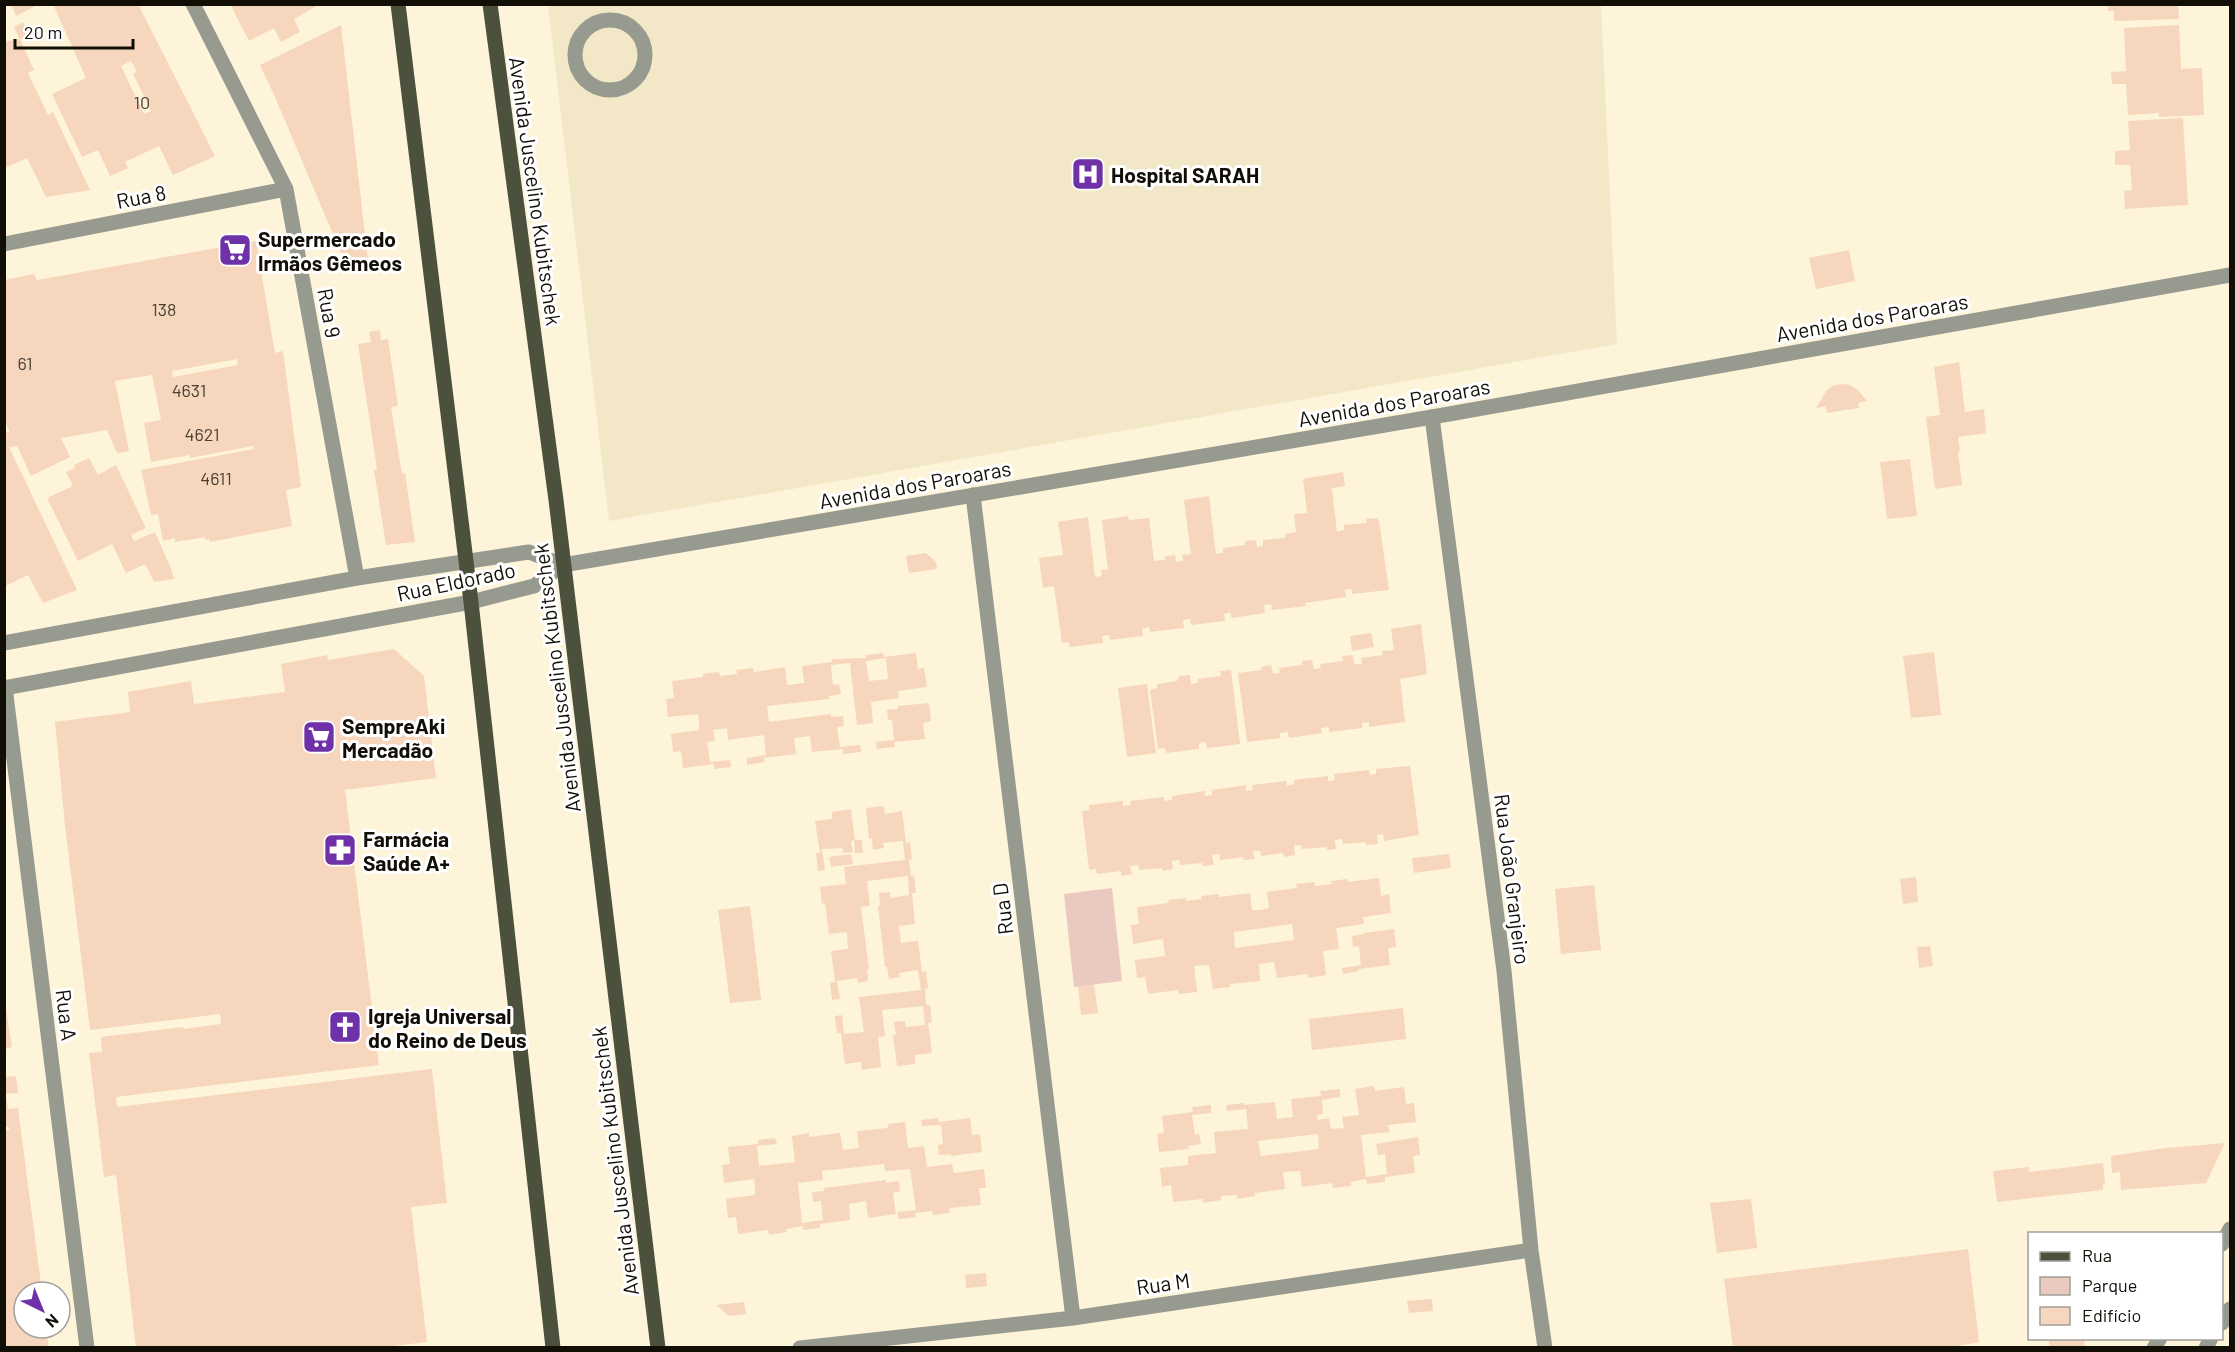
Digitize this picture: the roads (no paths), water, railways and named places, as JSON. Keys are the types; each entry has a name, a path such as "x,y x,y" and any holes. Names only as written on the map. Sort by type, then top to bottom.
{"main road":[{"path":"398,4 471,602 554,1347"},
{"name":"Avenida Juscelino Kubitschek","path":"490,4 555,488 658,1347"}],"street":[{"name":"Rua 9","path":"193,4 286,189 357,578"},
{"path":"604,12 631,26 641,36 646,49 645,63 639,76 629,85 616,90 602,90 589,84 580,74 575,61 575,47 581,34 604,12"},
{"name":"Rua 8","path":"4,243 286,189"},
{"name":"Avenida dos Paroaras","path":"563,565 1432,417 2230,275"},
{"name":"Rua João Granjeiro","path":"1432,417 1504,971 1531,1250 1545,1347"},
{"name":"Rua D","path":"973,495 1073,1318"},
{"name":"Rua Eldorado","path":"4,643 357,578 529,552 563,565"},
{"name":"Rua Eldorado","path":"5,688 471,602 534,586 563,565"},
{"name":"Rua A","path":"5,688 87,1347"},
{"name":"Rua M","path":"800,1347 1073,1318 1531,1250"}],"place":[{"name":"Hospital SARAH","path":"1088,174"},
{"name":"Supermercado Irmãos Gêmeos","path":"235,250"},
{"name":"SempreAki Mercadão","path":"319,737"},
{"name":"Farmácia Saúde A+","path":"340,850"},
{"name":"Igreja Universal do Reino de Deus","path":"345,1027"}]}
